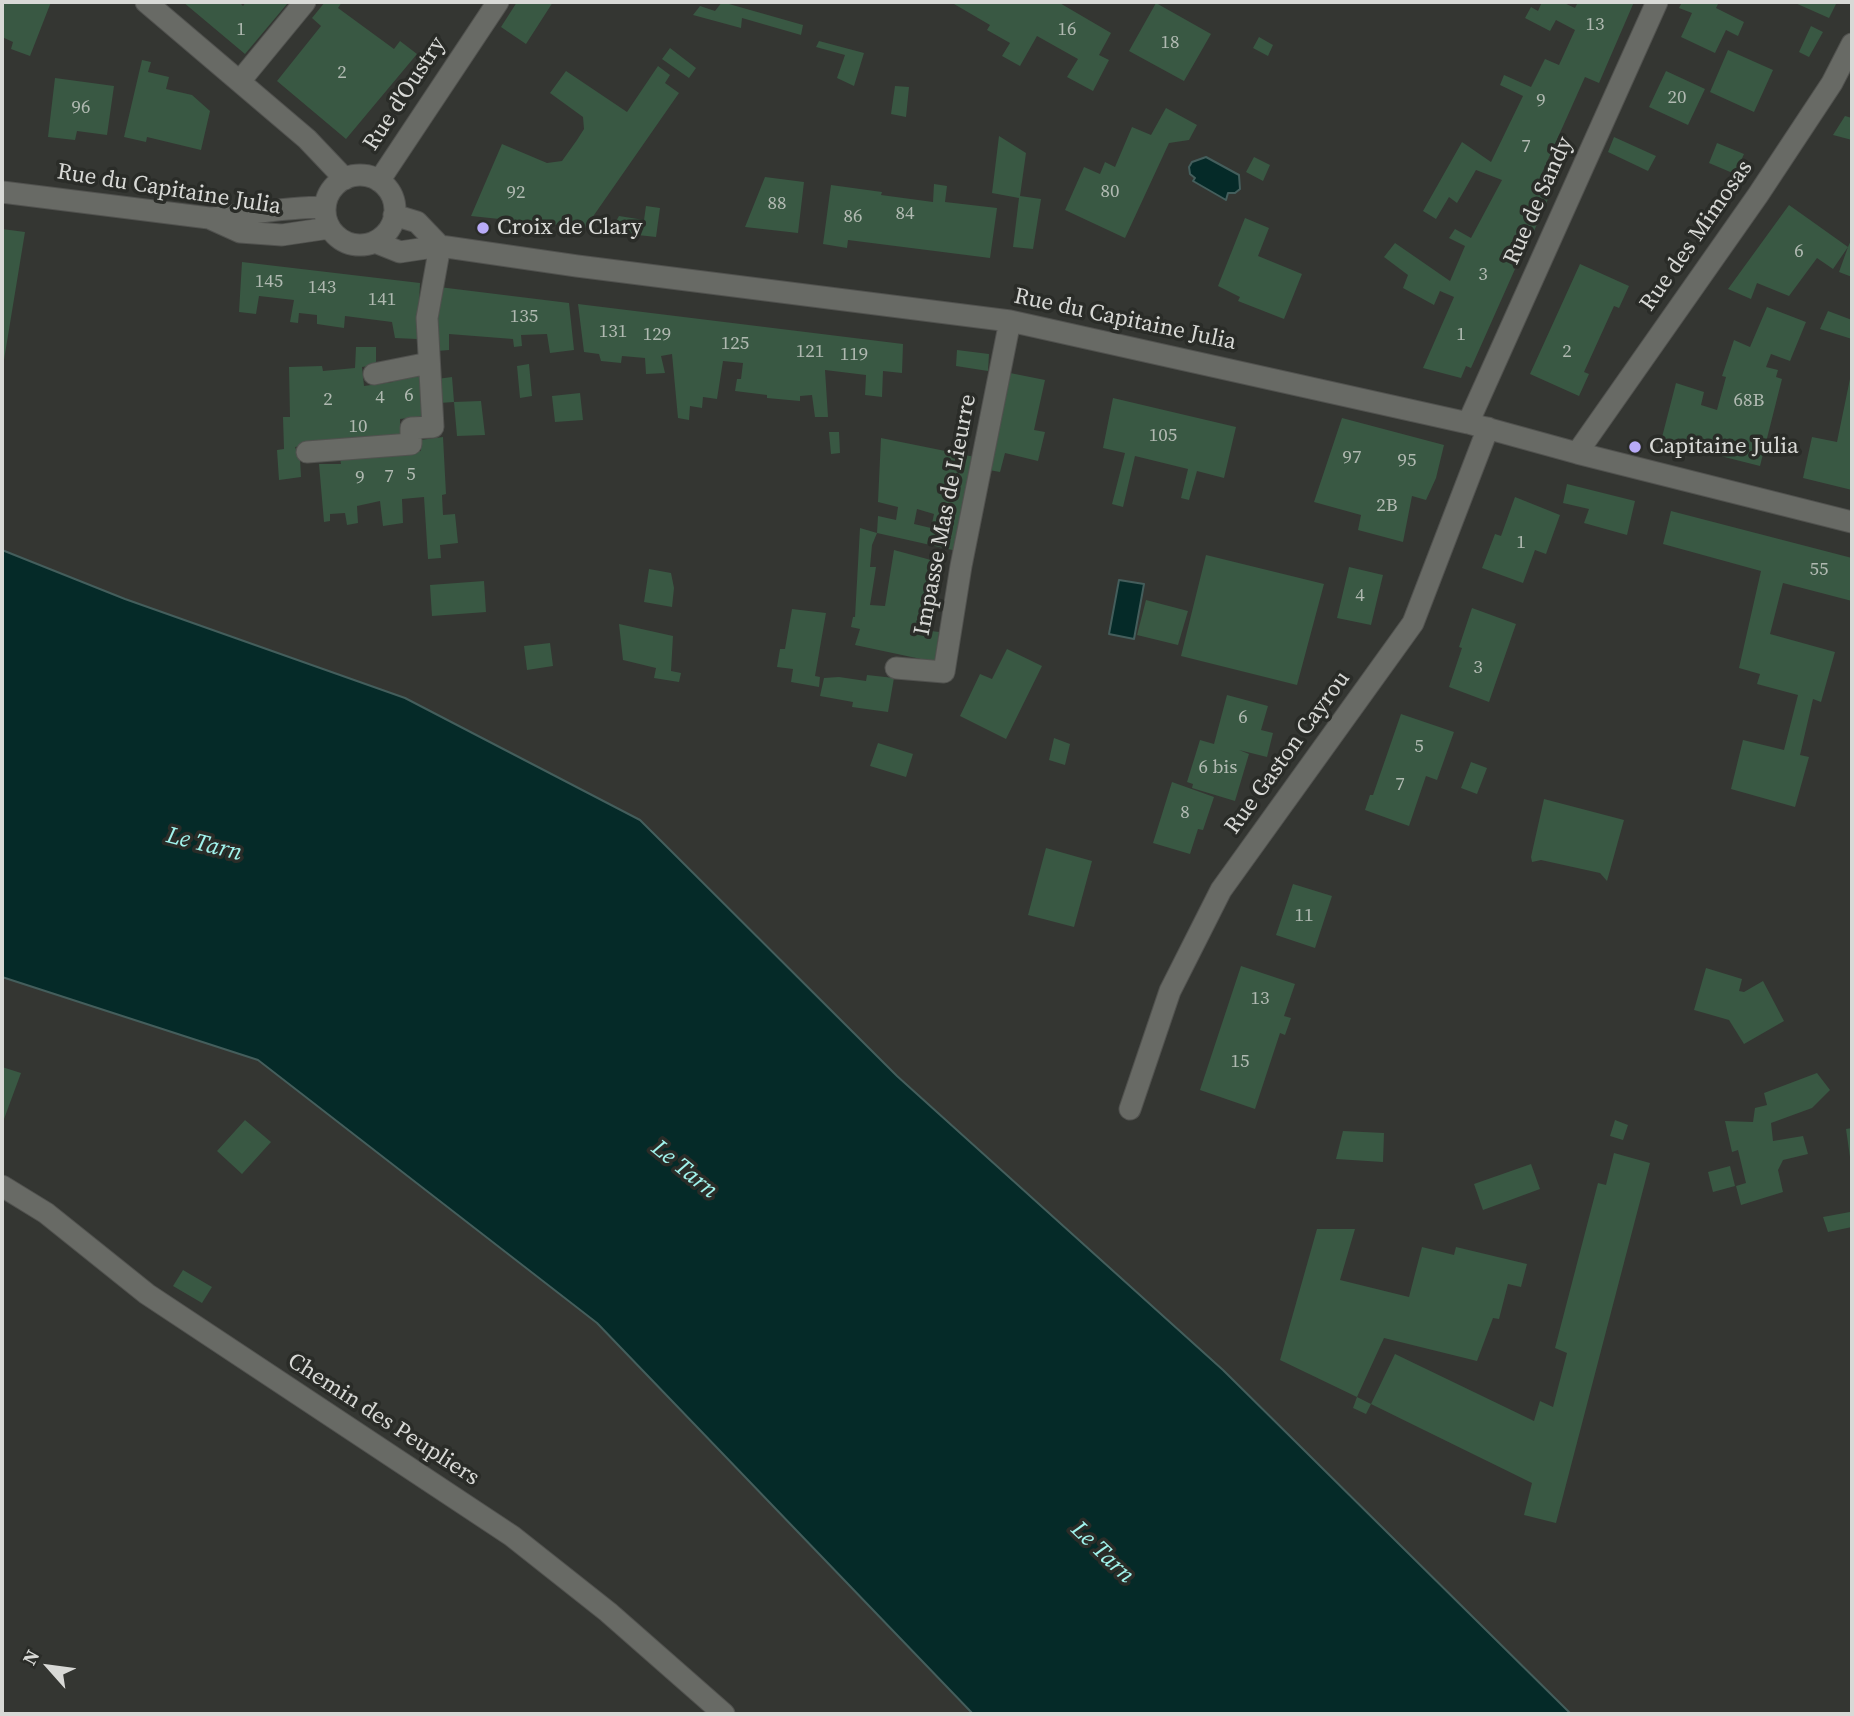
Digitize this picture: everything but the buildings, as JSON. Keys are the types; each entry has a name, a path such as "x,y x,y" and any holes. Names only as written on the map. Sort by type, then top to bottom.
{"street":[{"path":"146,2 307,139 345,178"},
{"path":"240,81 305,2"},
{"name":"Rue d'Oustry","path":"379,181 498,2"},
{"name":"Rue de Sandy","path":"1478,425 1657,2"},
{"name":"Rue des Mimosas","path":"1577,453 1758,195 1832,83 1852,44"},
{"path":"329,228 324,207 334,185 345,178 362,175 379,181 392,196 394,215 384,235 375,242"},
{"name":"Rue du Capitaine Julia","path":"2,192 209,218 240,232 282,235 329,228 344,242 365,245 375,242 400,252 439,246 1010,321 1478,425 1577,453 1852,522"},
{"path":"209,218 278,212 299,207 324,207"},
{"path":"307,452 411,444 411,428 433,427 427,318 439,246 416,222 394,215"},
{"name":"Impasse Mas de Lieurre","path":"896,668 944,672 961,566 1010,321"},
{"path":"374,374 429,363"},
{"name":"Rue Gaston Cayrou","path":"1130,1109 1170,991 1221,890 1413,624 1478,425"},
{"name":"Chemin des Peupliers","path":"2,1185 46,1213 147,1294 512,1536 608,1612 724,1714"}],"water":[{"path":"1206,157 1239,175 1240,189 1235,193 1228,193 1226,200 1193,181 1195,178 1190,174 1189,167 1192,162"},
{"name":"Le Tarn","path":"2,550 125,599 405,698 640,820 897,1076 1223,1370 1571,1714 973,1714 597,1323 258,1060 2,977"},
{"path":"1119,580 1144,584 1134,639 1109,634"}],"place":[{"name":"Croix de Clary","path":"483,228"},
{"name":"Capitaine Julia","path":"1635,447"}]}
